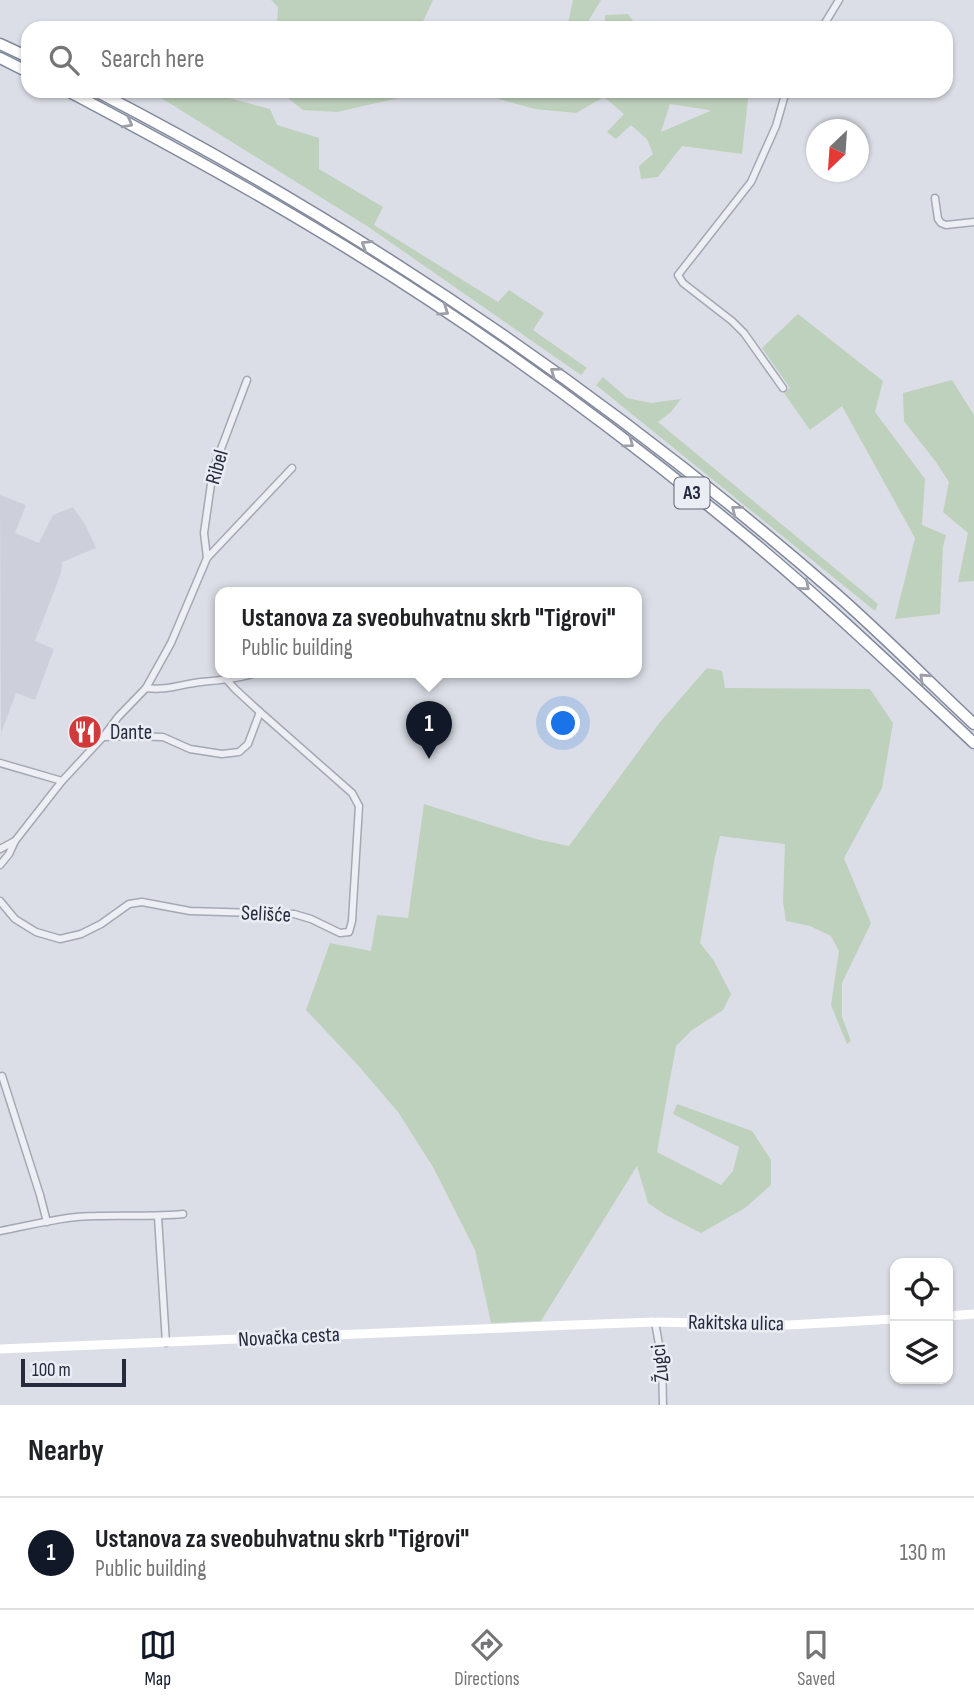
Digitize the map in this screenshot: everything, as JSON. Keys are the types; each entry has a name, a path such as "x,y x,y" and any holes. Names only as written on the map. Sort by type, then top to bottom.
{"highway":[{"path":"0,44 21,54"},
{"path":"0,58 21,68"},
{"name":"A3","path":"81,98 321,231 518,361 647,457 822,600 974,743"},
{"name":"A3","path":"109,98 190,141 327,221 432,286 535,357 750,521 836,595 974,724"}],"street":[{"path":"826,21 839,0"},
{"path":"783,388 744,333 683,283 678,275 751,182 776,125 784,98"},
{"path":"935,198 941,223 946,225 974,222"},
{"name":"Ribel","path":"206,558 204,533 213,470 247,380"},
{"name":"Ribel","path":"15,841 62,781 146,688 171,643 206,558 292,468"},
{"path":"146,688 161,690 235,678"},
{"path":"103,737 163,737 190,749 222,754 239,752 248,744 260,712 227,680"},
{"name":"Selišće","path":"0,901 15,919 36,932 60,939 81,934 101,924 129,904 142,902 190,911 294,914 311,919 330,930 349,932 359,806 352,793 260,712"},
{"path":"0,763 62,781"},
{"path":"0,849 15,841"},
{"path":"0,865 15,841"},
{"path":"2,1076 47,1222"},
{"path":"0,1231 70,1217 158,1217 183,1214"},
{"path":"158,1217 166,1343"},
{"path":"953,1316 974,1314"},
{"name":"Rakitska ulica","path":"577,1324 654,1322 789,1325 890,1319"},
{"name":"Žugci","path":"654,1322 662,1361 663,1405"},
{"name":"Novačka cesta","path":"0,1349 577,1324"}],"shaded area":[{"path":"0,495 26,505 15,533 39,543 53,515 73,507 96,548 62,562 61,573 35,641 54,649 35,700 16,693 1,733"}],"green space":[{"path":"271,0 433,0 423,21 277,21 278,7"},
{"path":"573,0 601,0 588,21 568,21"},
{"path":"628,14 633,21 605,21 605,15"},
{"path":"161,98 229,98 270,109 277,125 319,138 319,169 383,207 374,225 498,302 509,290 544,313 533,330 587,368 581,375 367,226"},
{"path":"288,98 399,98 337,112 303,110"},
{"path":"496,98 602,98 576,113 535,109"},
{"path":"605,98 748,98 742,154 682,146 658,177 641,179 639,166 653,154 647,139 631,125 616,139 607,132 624,114","holes":["670,104 710,111 661,132"]},
{"path":"798,314 883,381 875,412 925,479 922,525 946,535 940,614 895,619 915,538 842,406 810,430 784,393 790,388 762,348"},
{"path":"603,377 627,398 651,403 681,399 671,412 658,422 878,604 875,611 596,385"},
{"path":"952,380 974,415 974,581 958,582 968,533 943,512 949,482 904,421 903,393"},
{"path":"707,668 722,671 725,688 870,689 893,723 882,788 844,858 871,923 842,983 842,1017 851,1041 847,1044 831,1005 839,951 831,936 810,926 786,921 783,902 785,844 720,836 700,943 714,961 731,994 723,1010 692,1030 676,1046 657,1152 721,1185 733,1171 739,1147 673,1114 677,1104 752,1131 771,1160 771,1185 745,1208 701,1233 648,1203 637,1166 541,1321 491,1323 475,1250 433,1167 398,1112 306,1010 330,943 371,951 377,915 408,918 424,804 536,839 569,846 660,722"}],"place":[{"name":"Dante","path":"85,732"},
{"name":"Ustanova za sveobuhvatnu skrb \"Tigrovi\"","path":"429,759"}]}
